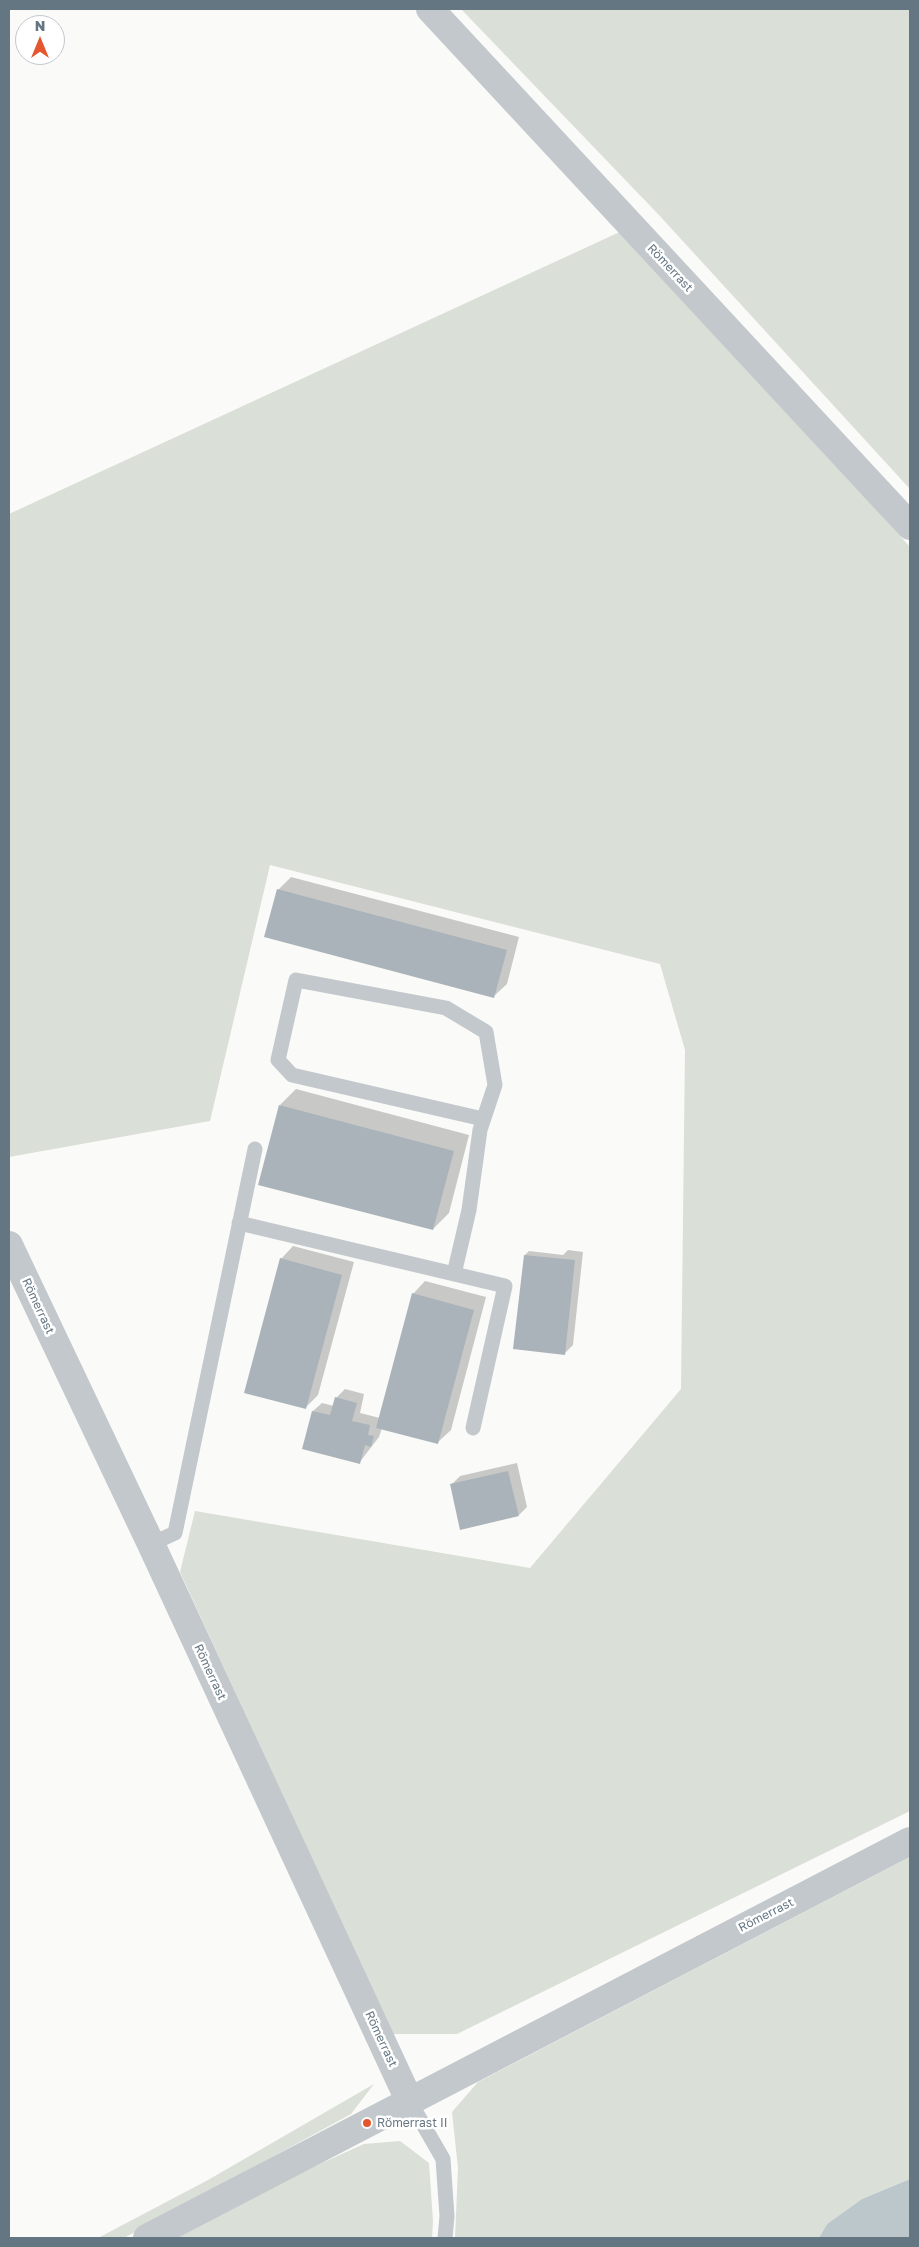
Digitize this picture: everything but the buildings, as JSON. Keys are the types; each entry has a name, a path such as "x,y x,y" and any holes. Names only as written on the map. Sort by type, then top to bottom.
{"street":[{"name":"Römerrast","path":"430,9 910,526"},
{"name":"Römerrast","path":"9,1245 151,1544 409,2100"},
{"name":"Römerrast","path":"147,2238 910,1841"}],"lane":[{"path":"454,1274 470,1210 480,1130 484,1120 495,1085 486,1032 446,1008 296,980 278,1060 292,1075 484,1120"},
{"path":"151,1544 175,1534 255,1149"},
{"path":"239,1223 505,1286 473,1428"},
{"path":"409,2100 443,2158 447,2216 445,2238"}],"shaded area":[{"path":"461,9 910,9 910,489 658,214"},
{"path":"624,230 910,547 910,1811 457,2034 392,2034 180,1572 195,1511 530,1568 681,1389 685,1050 660,964 270,865 210,1121 9,1157 9,514"},
{"path":"910,1857 910,2179 862,2199 827,2224 819,2238 455,2238 458,2168 452,2112 478,2082"},
{"path":"374,2084 351,2114 124,2238 98,2238 208,2180"},
{"path":"400,2141 429,2163 433,2221 432,2238 172,2238 264,2189 364,2144"},
{"path":"910,2179 910,2238 819,2238 827,2224 862,2199"}],"place":[{"name":"Römerrast II","path":"367,2123"}]}
